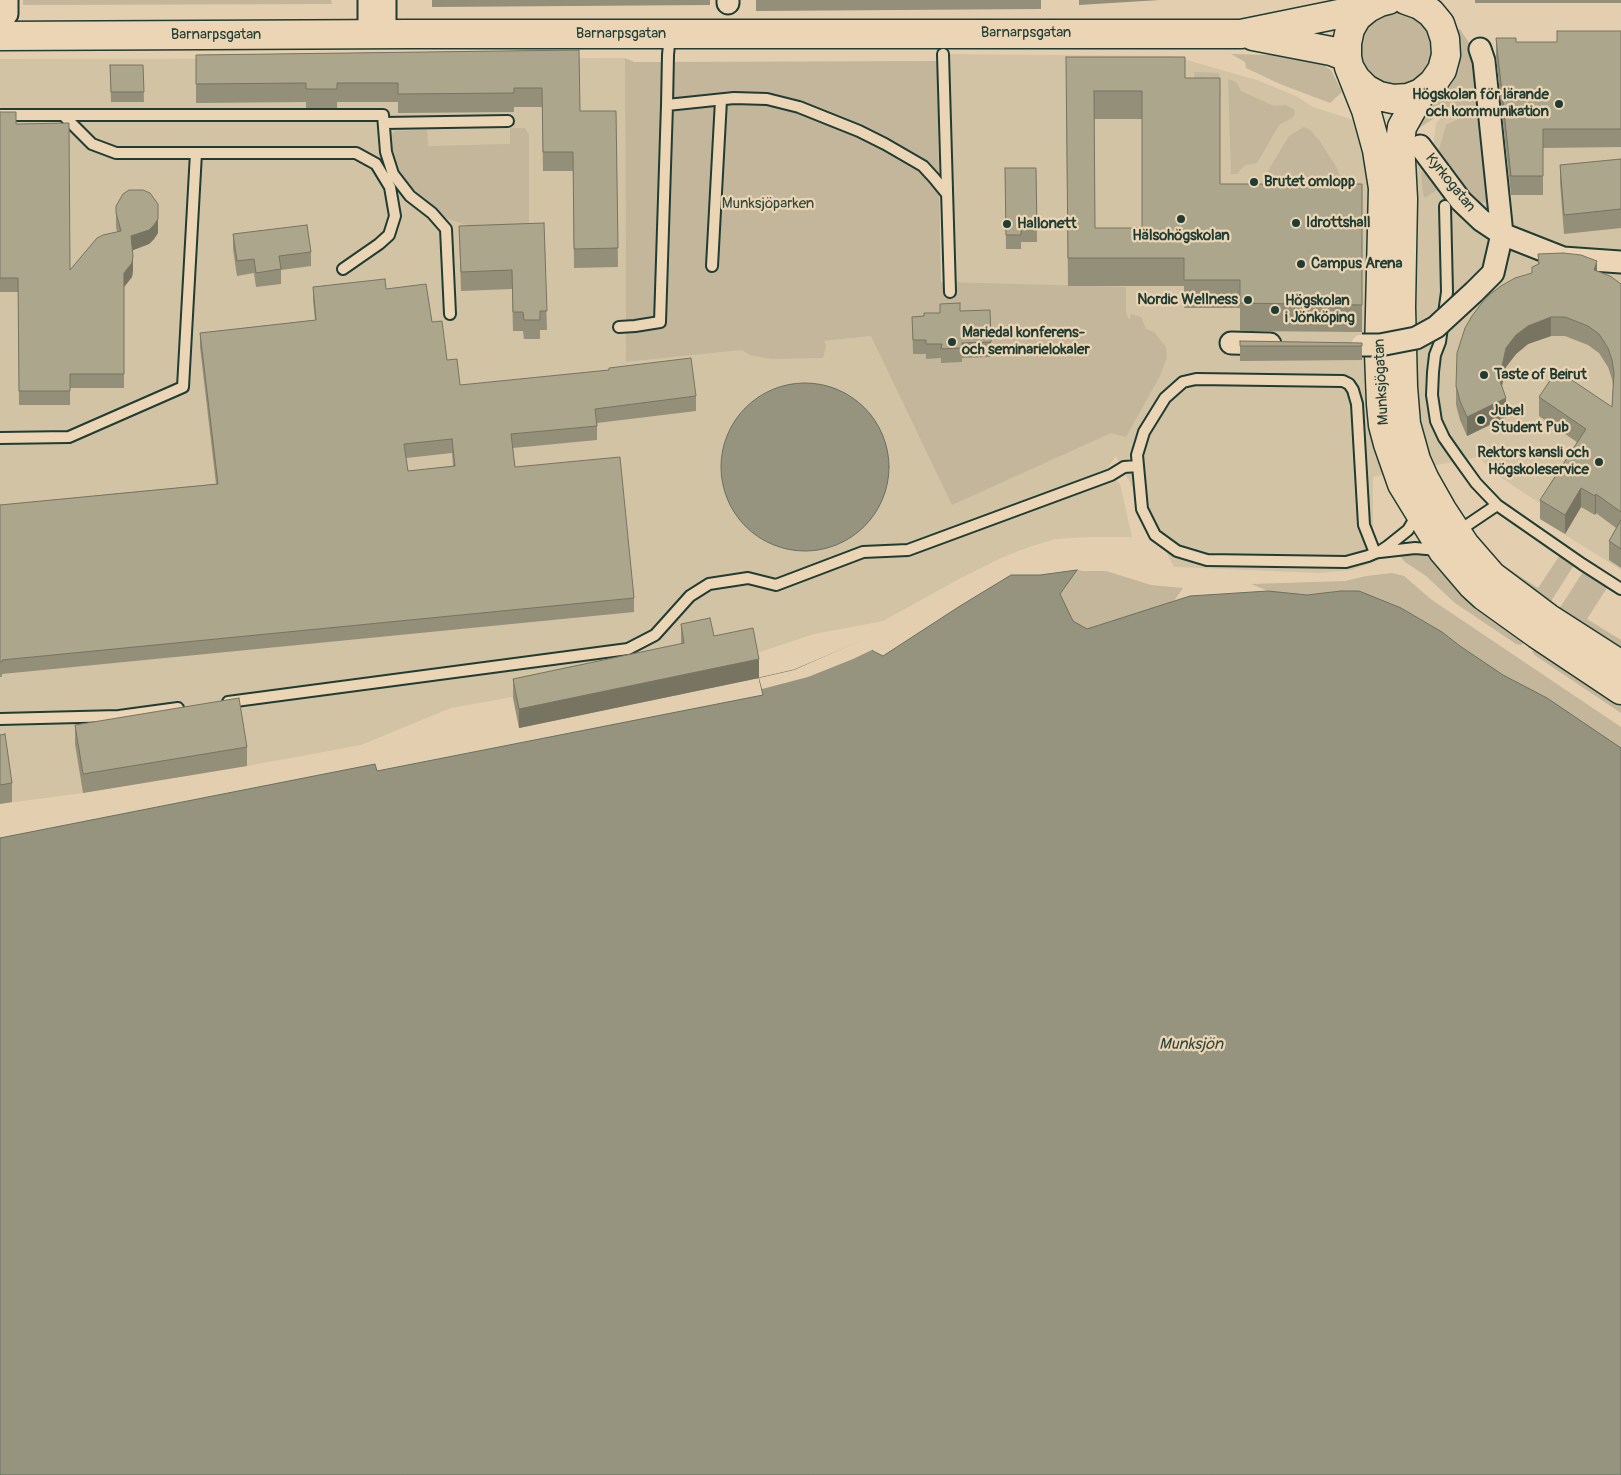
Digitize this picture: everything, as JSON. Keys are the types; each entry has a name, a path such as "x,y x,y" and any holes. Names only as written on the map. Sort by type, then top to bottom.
{"main road":[{"name":"Barnarpsgatan","path":"1241,34 1384,2"},
{"path":"1384,2 1420,5 1431,13 1436,12 1445,39 1446,55 1442,70 1433,83 1421,93 1408,98 1393,99 1379,96 1366,89 1356,79 1348,62 1346,43 1350,29 1357,17 1384,2"},
{"name":"Barnarpsgatan","path":"5,17 377,34 1241,34 1324,50 1348,62"},
{"name":"Munksjögatan","path":"1348,62 1366,110 1377,150 1383,188 1378,353 1383,425 1400,478 1418,513 1449,541 1477,560 1506,588 1548,618 1621,665"},
{"name":"Munksjögatan","path":"1421,93 1402,127 1400,142 1403,199 1402,307 1404,411 1409,438 1422,473 1442,510 1449,541 1460,573 1484,596 1621,690"}],"street":[{"path":"369,0 377,34"},
{"path":"377,34 385,0"},
{"path":"1353,345 1380,344 1416,338 1436,328 1494,273 1502,234 1484,61 1480,49"},
{"name":"Kyrkogatan","path":"1420,146 1461,201 1480,220 1502,234 1563,258 1621,262"},
{"path":"1231,343 1287,344"}],"lane":[{"path":"619,327 660,322 666,105 670,34"},
{"path":"943,54 950,292"},
{"path":"666,105 721,100 767,99 799,107 885,144 922,166 947,194"},
{"path":"712,266 721,100"},
{"path":"0,115 383,115 386,152 393,174 410,196 432,213 446,229 450,314"},
{"path":"64,116 92,144 116,153 356,153 376,164 390,187 395,216 389,235 343,269"},
{"path":"384,123 508,121"},
{"path":"0,438 70,437 184,387 196,153"},
{"path":"1444,206 1447,292 1440,342 1435,355 1433,372 1432,395 1436,421 1444,438 1462,464 1476,483 1497,505 1621,589"},
{"path":"1377,553 1364,525 1357,404 1353,390 1348,384 1343,381 1196,379 1183,382 1165,398 1144,432 1137,455 1142,509 1155,535 1177,551 1207,560 1346,562 1377,553 1449,541 1497,505"},
{"path":"217,703 628,649 656,636 690,596 709,584 748,578 776,585 862,552 908,550 1111,475 1124,466 1138,466"},
{"path":"1377,553 1403,535 1418,513"},
{"path":"0,719 119,716 188,707"}],"shaded area":[{"path":"943,54 1172,56 1257,80 1298,97 1313,107 1433,147 1436,124 1456,96 1491,56 1621,55 1621,570 1540,519 1547,508 1494,473 1479,457 1373,477 1373,537 1381,559 1352,570 1320,573 1174,567 1116,456 1106,470 1120,484 1132,537 1056,539 1029,547 1001,558 961,578 883,621 814,634 754,654 451,708 361,745 83,793 0,804 0,59 625,58 626,362 871,336 950,292"}],"green space":[{"path":"23,0 331,0 332,4 23,5"},
{"path":"1391,9 1405,10 1428,25 1436,49 1429,73 1396,91 1361,72 1359,32 1367,21"},
{"path":"1460,29 1475,52 1494,202 1479,203 1473,201 1438,153 1446,125 1458,119 1456,113 1444,119 1439,115 1413,132 1423,114 1448,90 1456,77 1461,54 1458,30"},
{"path":"1231,54 1306,56 1331,70 1342,92 1330,103 1280,84 1246,68 1245,62"},
{"name":"Munksjöparken","path":"625,58 634,62 937,61 941,282 1126,287 1126,312 1128,318 1130,319 1131,314 1141,317 1146,329 1154,332 1166,347 1167,357 1160,376 1126,437 1111,433 952,505 871,336 824,341 826,346 823,358 772,359 750,355 742,350 626,362"},
{"path":"1194,72 1219,73 1221,96 1202,94 1195,80"},
{"path":"1228,79 1236,82 1241,91 1274,106 1286,105 1294,110 1295,114 1292,118 1279,125 1257,163 1246,165 1237,174 1231,174"},
{"path":"1304,127 1310,130 1319,140 1337,168 1345,191 1275,188 1273,178 1268,171 1289,136"},
{"path":"510,128 525,128 529,135 529,227 482,227 463,224 446,218 405,181 392,160 392,134 395,131 427,130 428,146 510,144"},
{"path":"1429,170 1441,187 1425,198 1421,172"},
{"path":"1420,554 1434,559 1472,601 1492,619 1526,641 1521,645 1516,644 1455,603 1426,576 1405,562 1400,556"},
{"path":"1560,555 1574,565 1548,606 1503,572 1506,567 1538,588"},
{"path":"1077,570 1106,571 1151,585 1183,588 1174,601 1087,629 1073,622 1060,594"},
{"path":"1583,572 1607,588 1587,619 1621,640 1621,654 1557,612"},
{"path":"1392,573 1404,576 1432,600 1621,727 1621,748 1547,698 1503,675 1442,632 1401,608 1383,601 1341,591 1307,595 1268,591 1251,584 1345,581"},
{"path":"1535,648 1621,705 1621,713 1536,656 1532,652"}],"water":[{"path":"797,383 813,383 845,393 870,414 883,435 889,467 883,499 875,514 858,532 837,545 813,551 797,551 773,545 758,537 735,514 727,499 721,475 721,459 727,435 735,420 758,397 773,389"},
{"name":"Munksjön","path":"1077,570 1060,594 1073,621 1087,629 1190,596 1268,591 1307,595 1359,591 1401,608 1442,632 1503,675 1547,698 1621,748 1621,1475 0,1475 0,838 375,764 377,771 763,695 759,678 794,670 864,640 873,651 883,656 1011,575 1040,575"}],"pier":[{"path":"866,638 874,649 808,677 762,689 759,678 794,670"}],"building":[{"name":"Högskolan för lärande och kommunikation","path":"1557,31 1621,31 1621,129 1543,129 1543,176 1511,176 1496,38 1516,38 1516,42 1557,42"},
{"path":"579,50 580,111 616,111 618,248 574,249 573,152 543,152 542,88 514,88 514,93 398,94 398,83 337,83 337,89 306,89 306,83 196,84 196,55"},
{"path":"1066,57 1185,57 1185,78 1220,78 1220,184 1362,184 1362,305 1240,303 1240,280 1184,280 1184,258 1068,258","holes":["1094,91 1142,91 1142,228 1095,228"]},
{"path":"110,65 143,65 144,92 111,92"},
{"path":"0,112 16,112 16,124 69,123 70,270 97,238 121,231 116,206 123,194 129,190 143,190 150,193 158,204 158,219 154,225 149,230 131,236 132,263 124,273 124,374 70,374 70,391 19,391 18,278 0,278"},
{"path":"1621,159 1621,209 1564,215 1560,165"},
{"name":"Hallonett","path":"1005,168 1036,168 1037,228 1021,228 1021,235 1006,235"},
{"path":"544,223 547,311 540,311 540,320 524,320 523,312 513,312 512,270 461,272 459,226"},
{"path":"307,225 311,252 279,256 281,269 256,273 254,259 237,261 233,234"},
{"path":"1563,253 1581,255 1597,261 1594,270 1610,276 1621,284 1621,512 1596,494 1595,496 1581,488 1565,515 1540,500 1586,429 1539,397 1557,370 1612,407 1614,373 1612,360 1608,348 1599,334 1588,326 1565,317 1551,317 1528,326 1516,335 1506,348 1501,371 1495,367 1506,398 1467,417 1456,386 1457,353 1465,328 1481,304 1501,286 1515,278 1532,273 1532,267 1539,264 1538,254"},
{"path":"385,279 386,289 426,284 432,322 442,321 447,360 457,359 460,385 609,370 609,368 691,358 696,396 595,409 597,426 511,434 515,467 620,457 634,598 2,660 0,662 0,505 218,484 200,333 316,320 313,287","holes":["452,439 455,466 408,471 404,444"]},
{"path":"960,303 960,311 990,310 991,342 962,343 962,348 941,349 942,344 926,344 926,340 913,340 912,317 924,316 924,313 940,313 940,304"},
{"path":"1240,341 1362,343 1362,346 1240,346"},
{"path":"1621,520 1621,549 1609,541"},
{"path":"710,618 714,636 753,628 759,659 519,709 513,679 684,643 681,624"},
{"path":"239,698 247,747 83,774 75,725"},
{"path":"5,734 12,783 0,785 0,735"}],"place":[{"name":"Högskolan för lärande och kommunikation","path":"1559,104"},
{"name":"Brutet omlopp","path":"1254,182"},
{"name":"Hälsohögskolan","path":"1181,219"},
{"name":"Idrottshall","path":"1296,223"},
{"name":"Hallonett","path":"1007,224"},
{"name":"Campus Arena","path":"1301,264"},
{"name":"Nordic Wellness","path":"1248,300"},
{"name":"Högskolan i Jönköping","path":"1275,310"},
{"name":"Mariedal konferens- och seminarielokaler","path":"952,342"},
{"name":"Taste of Beirut","path":"1484,375"},
{"name":"Jubel Student Pub","path":"1481,420"},
{"name":"Rektors kansli och Högskoleservice","path":"1599,462"}]}
